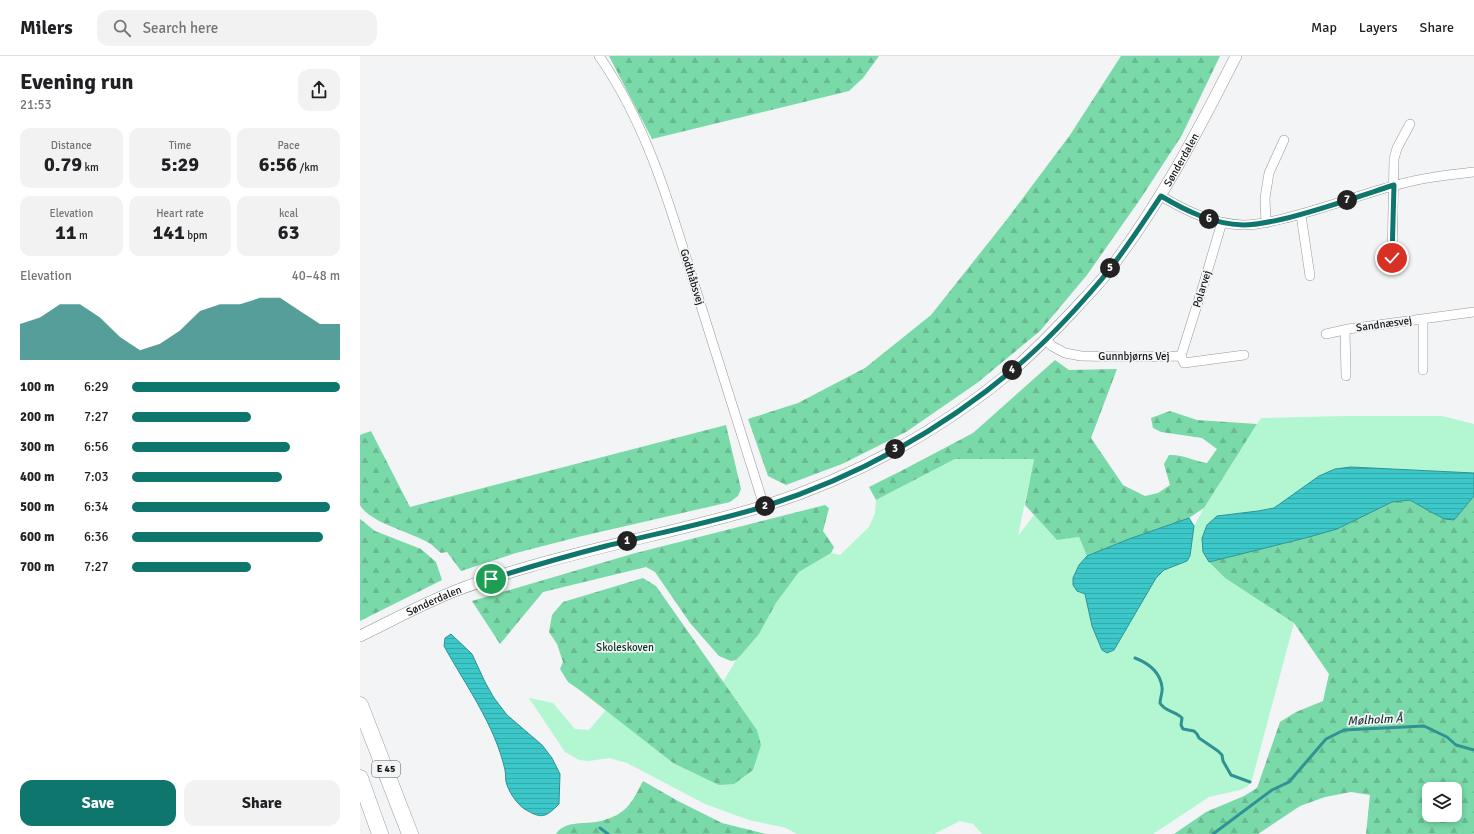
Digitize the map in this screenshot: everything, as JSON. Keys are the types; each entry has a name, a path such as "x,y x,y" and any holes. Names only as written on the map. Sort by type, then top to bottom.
{"highway":[{"name":"E 45","path":"360,705 410,834"},
{"name":"E 45","path":"360,778 380,834"}],"street":[{"name":"Godthåbsvej","path":"599,56 608,68 632,111 647,144 673,213 764,506"},
{"name":"Sønderdalen","path":"360,636 454,591 527,567 606,546 702,524 764,506 805,492 849,474 915,439 976,399 1014,369 1046,340 1102,280 1161,196 1213,103 1236,56"},
{"path":"1392,258 1394,159 1397,148 1410,124"},
{"path":"1266,223 1265,198 1269,173 1284,140"},
{"path":"1161,196 1189,212 1222,222 1244,225 1266,223 1301,215 1394,185 1437,176 1474,172"},
{"path":"1301,215 1310,276"},
{"name":"Polarvej","path":"1181,356 1222,222"},
{"name":"Sandnæsvej","path":"1326,334 1423,318 1474,312"},
{"name":"Sandnæsvej","path":"1423,318 1423,370"},
{"name":"Sandnæsvej","path":"1345,330 1346,376"},
{"name":"Gunnbjørns Vej","path":"1046,340 1052,346 1065,352 1081,356 1181,356 1184,364 1244,355"}],"green space":[{"path":"609,56 879,56 863,78 849,91 652,139"},
{"path":"1121,56 1220,56 1182,135 1141,198 1087,275 1040,331 977,383 906,432 842,464 786,485 768,476 748,419 798,403 865,368 931,315 1008,218 1070,135"},
{"path":"1055,360 1069,370 1117,369 1091,438 1123,485 1145,496 1158,493 1170,485 1164,464 1169,455 1207,463 1217,449 1202,438 1161,432 1153,428 1151,418 1170,411 1197,420 1257,424 1204,508 1189,518 1129,539 1087,556 1079,537 1057,540 1025,505 1034,459 955,459 876,500 869,487 973,433"},
{"path":"1442,416 1474,424 1474,473 1351,467 1335,469 1319,476 1274,508 1258,511 1203,552 1209,562 1225,578 1294,623 1252,780 1247,787 1240,790 1209,797 1153,834 982,834 973,824 960,821 934,834 797,834 786,828 749,820 705,804 627,763 609,758 589,761 579,760 565,752 529,698 553,703 575,729 589,730 606,710 673,763 757,730 723,682 736,660 759,634 776,603 799,572 831,553 840,555 869,527 875,513 876,500 955,459 1034,459 1018,536 1034,515 1057,540 1079,537 1087,556 1079,565 1077,591 1085,594 1092,626 1102,650 1114,650 1156,578 1164,570 1187,561 1190,556 1194,526 1261,418"},
{"path":"726,425 741,489 738,496 730,502 578,537 516,553 461,571 447,552 441,553 421,539 381,522 372,517 360,505 360,435 371,431 410,507"},
{"path":"1474,496 1474,834 1366,834 1370,795 1351,792 1325,797 1300,806 1258,834 1174,834 1206,812 1244,796 1257,788 1280,722 1296,712 1323,701 1329,674 1294,623 1225,578 1209,562 1337,529 1392,502 1410,500 1429,511 1454,520"},
{"path":"825,505 829,508 823,531 834,547 831,553 799,572 776,603 759,634 736,660 731,661 719,656 690,623 655,572 646,567 543,592 500,644 472,601 632,554"},
{"path":"360,519 375,531 421,549 436,562 442,580 360,621"},
{"name":"Skoleskoven","path":"643,578 656,586 757,730 761,745 753,770 734,784 719,785 673,763 568,682 560,669 563,662 557,644 549,632 552,615 563,602"},
{"path":"643,781 678,801 722,823 766,834 556,834 559,830 569,825 598,822 622,812 630,804"}],"water":[{"path":"1351,467 1474,473 1474,496 1454,520 1445,519 1410,500 1392,502 1337,529 1209,562 1203,552 1202,538 1207,525 1217,516 1274,508 1319,476 1335,469"},
{"path":"1189,518 1194,526 1190,556 1187,561 1164,570 1156,578 1114,650 1107,653 1102,650 1092,626 1085,594 1077,591 1073,585 1073,578 1079,565 1087,556 1129,539"},
{"path":"451,634 472,654 494,698 507,715 542,745 552,758 560,774 559,804 545,815 542,816 533,814 528,811 515,800 510,792 506,783 505,770 494,737 479,706 444,646 445,638"}],"waterway":[{"path":"1135,658 1149,665 1159,677 1162,687 1160,703 1162,706 1182,718 1181,725 1183,729 1194,731 1199,738 1218,751 1222,755 1223,761 1231,775 1250,782"},
{"name":"Mølholm Å","path":"1213,834 1272,790 1289,782 1326,739 1344,730 1424,726 1447,737 1456,745 1474,750"},
{"name":"Mølholm Å","path":"600,828 608,834"}],"route":[{"path":"491,579 527,567 606,546 702,524 764,506 805,492 849,474 915,439 976,399 1014,369 1046,340 1102,280 1161,196 1189,212 1205,218 1244,225 1266,223 1301,215 1394,185 1392,258"}]}
